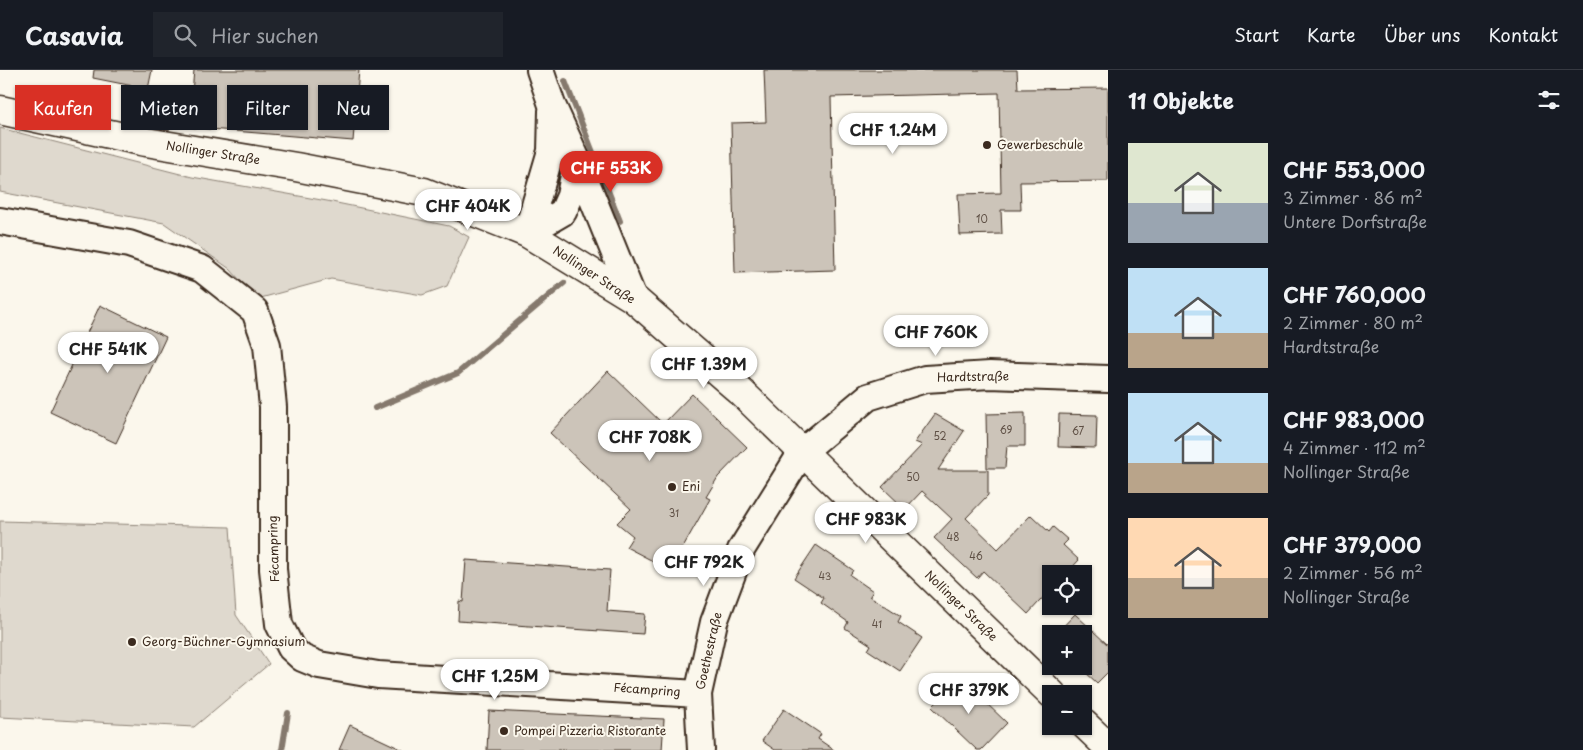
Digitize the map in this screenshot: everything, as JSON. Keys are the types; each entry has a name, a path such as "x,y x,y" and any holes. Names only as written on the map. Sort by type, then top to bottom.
{"main road":[{"name":"Nollinger Straße","path":"0,110 146,142 296,167 424,192 527,233 632,298 740,391 1043,685"},
{"path":"1092,732 1108,748"}],"street":[{"path":"540,70 552,105 577,160 632,298"},
{"path":"527,233 551,151 552,105"},
{"path":"527,233 563,212 570,196 577,160"},
{"name":"Fécampring","path":"0,221 129,244 202,269 255,311 267,345 273,407 273,569 279,624 291,648 302,658 319,665 378,674 698,694"},
{"name":"Hardtstraße","path":"802,452 868,397 925,379 990,375 1108,379"},
{"name":"Goethestraße","path":"701,750 698,694 714,622 741,550 802,452"}],"shaded area":[{"path":"0,128 192,177 327,201 449,226 469,237 447,286 422,295 331,279 257,299 230,269 164,223 0,192"},
{"name":"Georg-Büchner-Gymnasium","path":"0,521 230,527 236,615 269,664 194,727 0,717"}],"building":[{"path":"94,70 152,70 149,85 128,85 93,78"},
{"path":"194,70 359,70 358,85 318,85 318,130 354,130 353,141 217,130 217,85 193,85"},
{"path":"764,70 1017,70 1018,89 1108,88 1108,181 1020,182 1021,210 1001,210 1002,234 960,235 958,194 1001,193 999,93 831,97 835,270 735,273 731,123 766,122"},
{"path":"100,305 166,337 116,443 50,412"},
{"path":"608,371 663,424 692,394 747,447 718,477 706,497 710,499 670,570 626,547 633,536 617,523 631,509 550,433"},
{"path":"1025,413 1025,446 1007,446 1005,468 987,468 986,414"},
{"path":"935,414 964,431 938,470 988,470 988,495 966,518 998,549 1031,515 1049,532 1053,527 1068,540 1063,545 1079,560 1074,565 1042,565 1042,599 1028,614 983,571 977,578 934,538 952,519 922,491 905,509 882,487 922,445 915,442"},
{"path":"1059,414 1097,415 1096,448 1058,447"},
{"path":"816,545 853,570 850,575 873,591 870,596 901,616 898,622 922,638 900,671 868,650 871,645 845,628 848,622 821,603 824,598 794,578"},
{"path":"466,560 610,570 607,611 645,614 643,634 458,621 459,601 463,602"},
{"path":"1076,615 1087,625 1065,625"},
{"path":"1092,630 1108,645 1108,672 1097,683 1088,675 1092,675"},
{"path":"960,678 1007,723 981,750 977,750 932,707"},
{"path":"784,709 821,734 818,739 834,750 775,750 762,741"},
{"path":"489,711 664,719 662,750 487,750"},
{"path":"350,725 403,750 339,750"}],"waterway":[{"path":"565,81 620,221"},
{"path":"375,408 458,373 564,283"},
{"path":"282,750 288,713"}],"place":[{"name":"Gewerbeschule","path":"987,145"},
{"name":"Eni","path":"672,487"},
{"name":"Georg-Büchner-Gymnasium","path":"132,642"},
{"name":"Pompei Pizzeria Ristorante","path":"504,731"}]}
